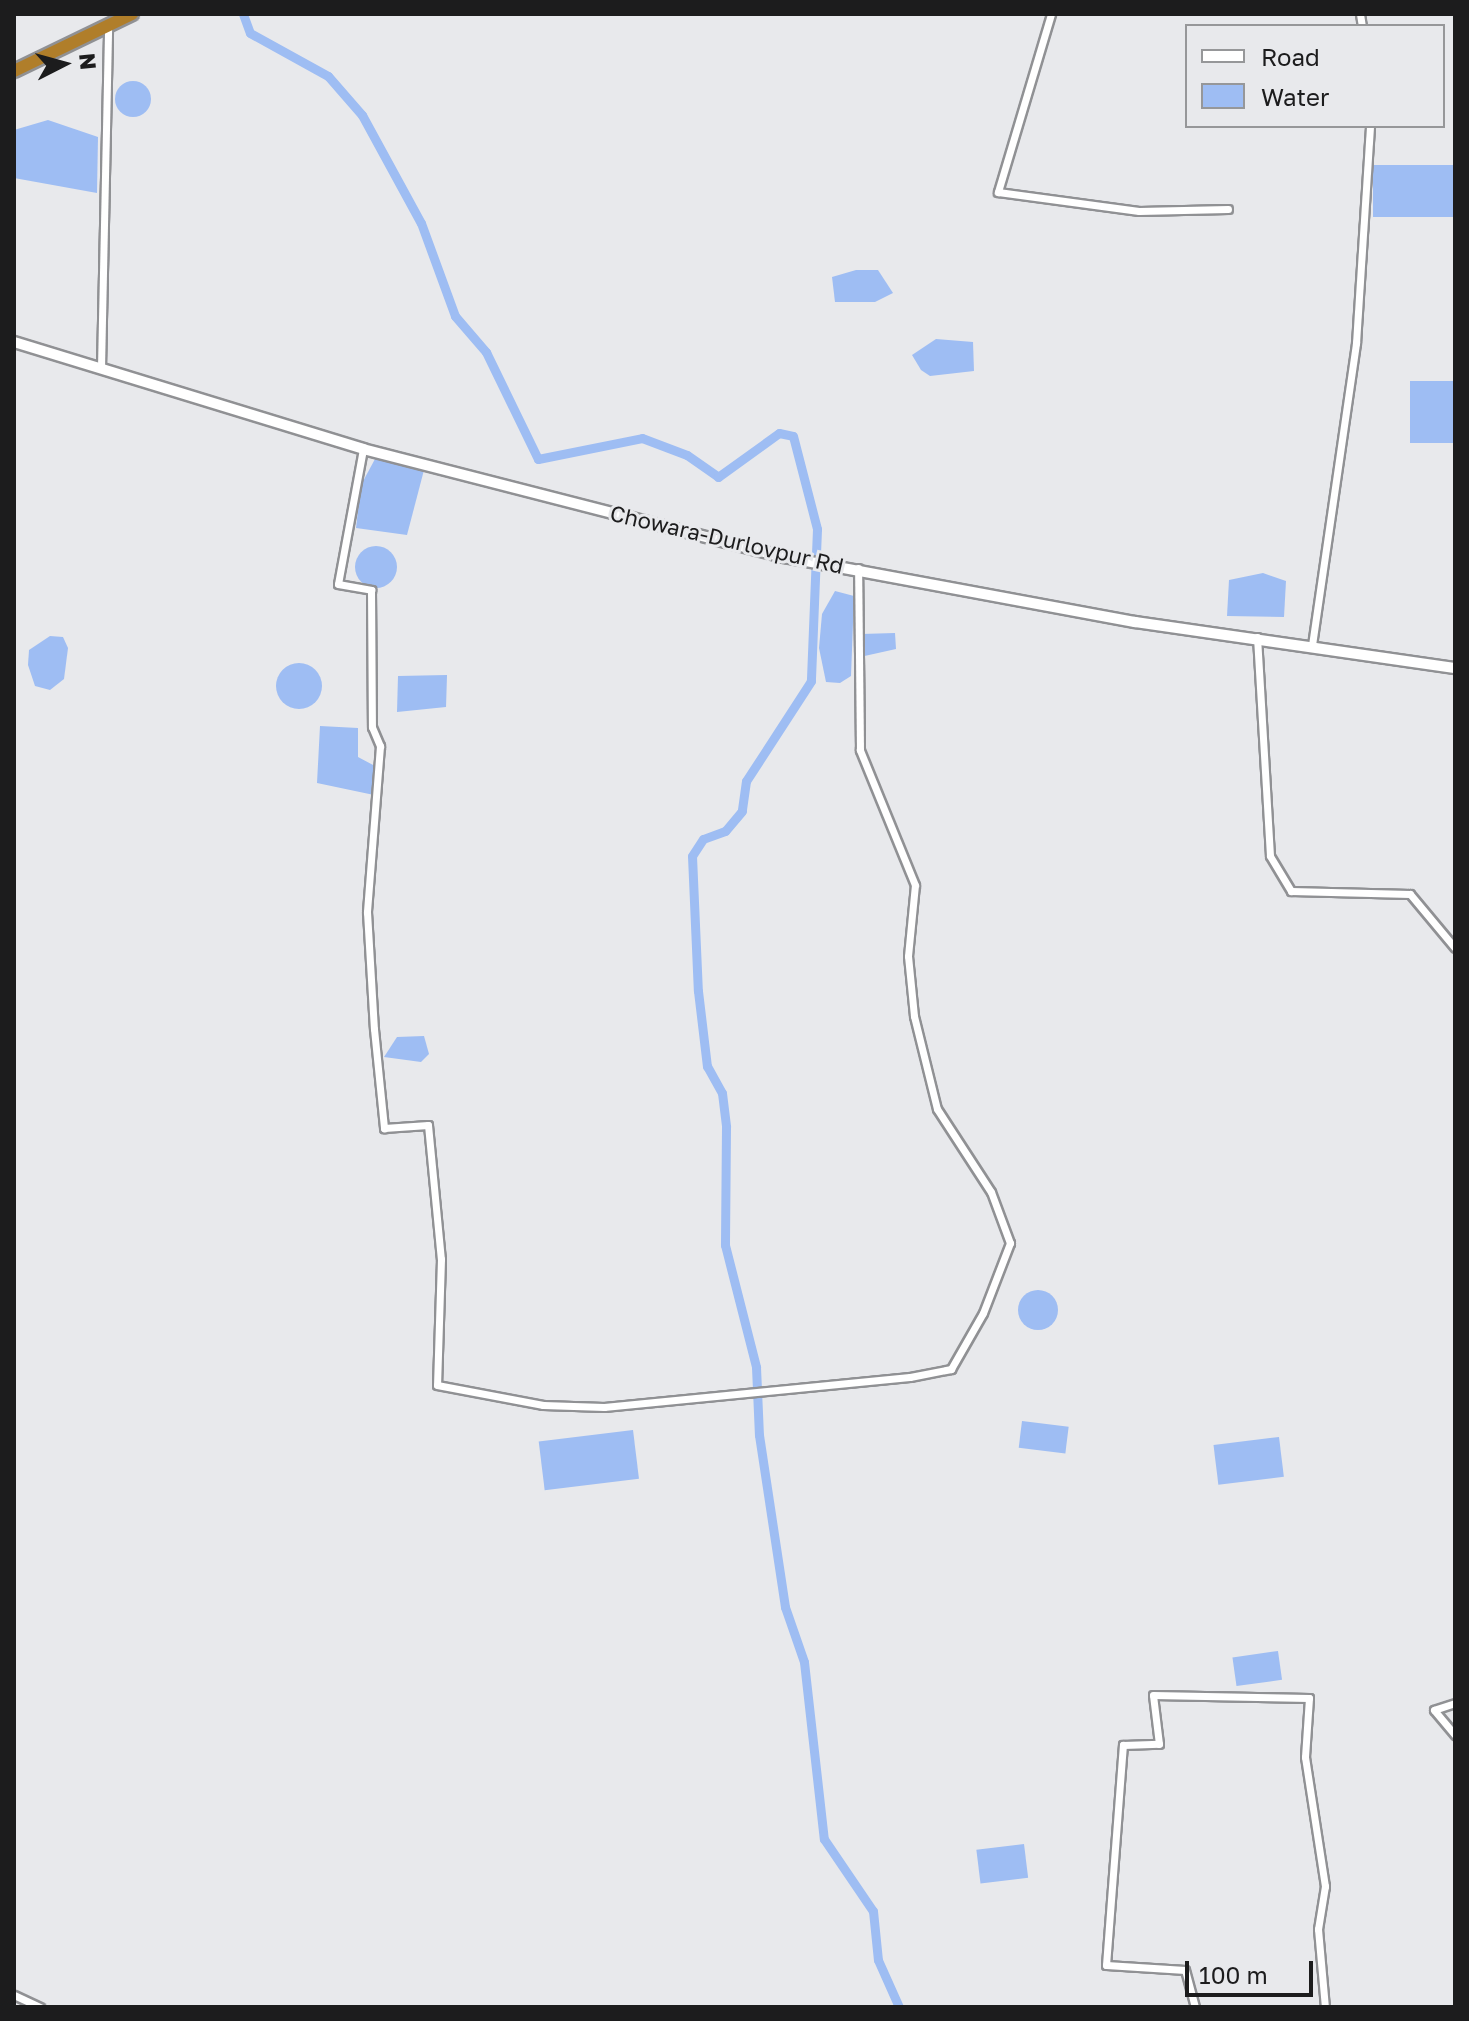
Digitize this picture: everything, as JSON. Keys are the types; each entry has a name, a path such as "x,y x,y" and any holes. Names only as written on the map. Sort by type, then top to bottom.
{"highway":[{"path":"14,71 132,14"}],"street":[{"path":"1051,14 998,192 1139,211 1228,209"},
{"path":"101,368 108,27"},
{"path":"1312,645 1356,343 1370,128"},
{"name":"Chowara-Durlovpur Rd","path":"14,342 363,449 802,560 1135,622 1257,637 1455,668"},
{"path":"363,449 338,584 371,590 372,727 380,746 367,912 374,1029 384,1128 428,1125 441,1259 437,1385 543,1405 604,1407 951,1369 983,1313 1010,1243 991,1192 937,1109 914,1016 908,956 915,885 860,750 858,568"},
{"path":"1257,637 1270,856 1291,891 1410,894 1455,948"},
{"path":"1195,2007 1185,1970 1106,1965 1123,1745 1159,1744 1153,1695 1309,1698 1305,1757 1325,1886 1318,1929 1325,2007"},
{"path":"1455,1703 1434,1710 1455,1735"},
{"path":"14,1995 40,2007"}],"water":[{"path":"133,81 145,87 151,99 145,111 133,117 121,111 115,99 121,87"},
{"path":"48,120 98,137 97,193 14,178 14,130"},
{"path":"1373,165 1455,165 1455,217 1373,217"},
{"path":"856,270 878,270 893,293 875,302 835,302 832,277"},
{"path":"936,339 973,342 974,371 930,376 921,370 912,355"},
{"path":"1410,381 1455,381 1455,443 1410,443"},
{"path":"375,459 424,470 407,535 356,528 361,485"},
{"path":"376,546 391,552 397,567 391,582 376,588 361,582 355,567 361,552"},
{"path":"1263,573 1286,581 1284,617 1227,616 1229,580"},
{"path":"835,591 854,596 851,676 840,683 826,682 819,648 822,614"},
{"path":"895,633 896,649 860,657 861,634"},
{"path":"50,636 63,637 68,648 64,679 50,690 35,686 28,665 29,650"},
{"path":"299,663 315,670 322,686 315,702 299,709 283,702 276,686 283,670"},
{"path":"447,675 446,707 397,712 398,676"},
{"path":"320,726 358,728 358,757 375,766 374,795 317,783"},
{"path":"424,1036 429,1054 421,1062 384,1057 397,1037"},
{"path":"1038,1290 1052,1296 1058,1310 1052,1324 1038,1330 1024,1324 1018,1310 1024,1296"},
{"path":"1022,1421 1069,1427 1065,1454 1019,1448"},
{"path":"633,1430 639,1479 545,1490 539,1442"},
{"path":"1279,1437 1284,1477 1218,1485 1213,1445"},
{"path":"1278,1651 1282,1680 1236,1686 1232,1657"},
{"path":"1024,1844 1028,1878 981,1884 976,1850"}],"waterway":[{"path":"243,14 250,33 328,76 362,115 421,223 455,316 486,352 538,459 642,438 687,455 718,477 779,433 793,436 817,529 811,681 746,781 742,811 725,831 703,839 692,856 698,991 707,1066 722,1093 726,1127 725,1245 756,1367 759,1435 785,1607 804,1662 824,1839 873,1911 878,1960 899,2007"}]}
